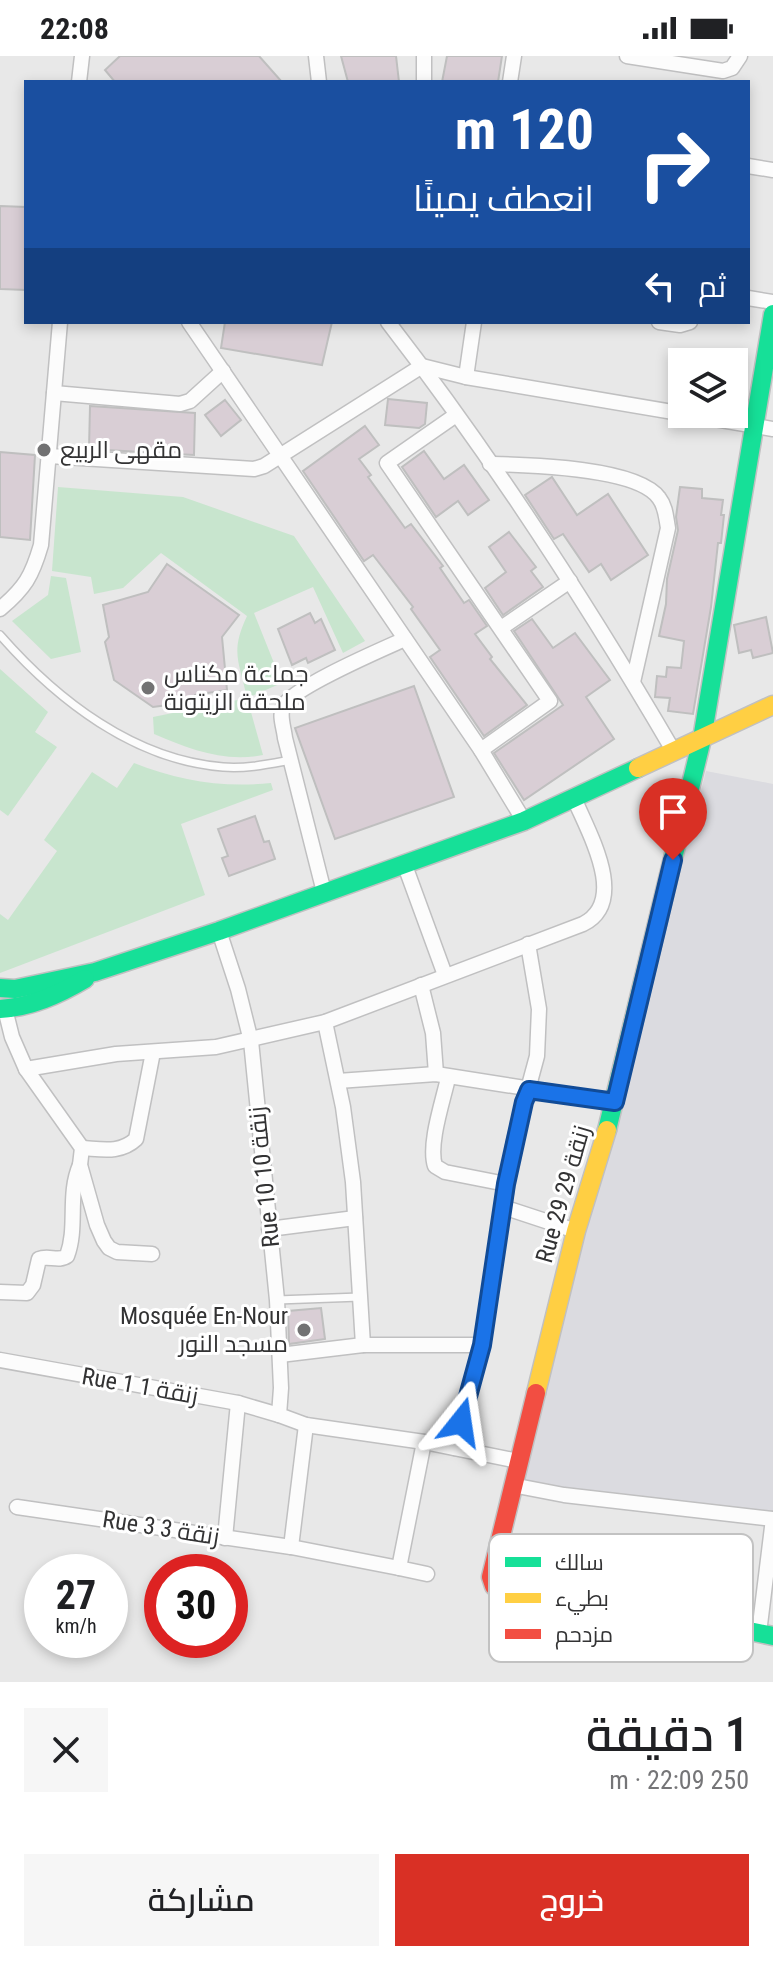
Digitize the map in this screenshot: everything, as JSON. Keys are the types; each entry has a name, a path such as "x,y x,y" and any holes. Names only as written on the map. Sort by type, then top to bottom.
{"street":[{"path":"79,80 81,56"},
{"path":"316,56 319,80"},
{"path":"424,56 424,80"},
{"path":"510,80 514,56"},
{"path":"627,56 723,71 736,62"},
{"path":"750,166 773,170"},
{"path":"750,298 773,302"},
{"name":"Rue 29 زنقة 29","path":"501,1534 576,1231 615,1102 702,739 773,314"},
{"path":"0,609 21,591 33,571 41,545 60,324"},
{"path":"190,324 282,454 481,750 524,821"},
{"path":"390,324 422,366 570,581 674,752"},
{"path":"466,377 474,324"},
{"path":"49,456 246,469 264,466 422,366 466,377 773,429"},
{"path":"54,393 180,404 190,401 223,371"},
{"path":"456,415 387,463 550,701 481,750"},
{"path":"490,464 594,472 645,487 658,496 665,509 668,528 633,682"},
{"path":"501,628 570,581"},
{"path":"324,892 282,720 284,705 310,685 405,639"},
{"path":"0,988 15,989 95,972 219,931 524,821 773,705"},
{"path":"26,1069 116,1054 216,1047 325,1022 590,920 604,901 606,889 602,869 574,798"},
{"path":"404,863 445,975"},
{"name":"Rue 10 زنقة 10","path":"219,931 251,1041 277,1300 285,1418"},
{"path":"455,1448 482,1345 514,1141 537,1056 539,1009 528,944"},
{"path":"0,1292 27,1293 33,1285 39,1259 63,1259 67,1256 74,1179 82,1148 26,1069 2,1009 40,1001 63,992 95,972"},
{"path":"421,985 442,1076 433,1157 435,1166 445,1172 506,1184"},
{"path":"325,1022 338,1081 353,1182 363,1345"},
{"path":"82,1148 124,1148 136,1139 153,1052"},
{"path":"338,1081 442,1076 615,1102"},
{"path":"80,1165 97,1225 109,1248 125,1254 152,1254"},
{"path":"503,1207 576,1231"},
{"path":"269,1229 355,1218"},
{"path":"280,1355 363,1345 482,1345"},
{"name":"Rue 1 زنقة 1","path":"0,1360 238,1403 306,1425 424,1442 518,1461"},
{"path":"225,1538 238,1403"},
{"path":"291,1547 306,1425"},
{"path":"399,1568 424,1442"},
{"path":"512,1485 564,1495 773,1519 766,1635"},
{"name":"Rue 3 زنقة 3","path":"17,1507 291,1547 427,1574"}],"lane":[{"path":"0,635 62,695 117,734 142,747 199,764 227,767 291,760"},
{"path":"277,1300 360,1297"}],"shaded area":[{"path":"706,771 773,784 773,1518 519,1481"}],"green space":[{"path":"58,487 183,497 294,536 365,641 343,653 313,587 254,613 282,683 247,698 237,648 247,616 161,553 123,588 94,594 91,577 52,571"},
{"path":"51,576 66,578 81,652 51,659 12,621 48,595"},
{"path":"0,669 48,712 35,732 57,747 8,816 0,810"},
{"path":"247,698 263,755 221,756 154,734 153,717"},
{"path":"134,763 201,782 236,785 271,783 273,790 181,824 205,895 0,973 0,914 8,920 57,851 44,840 92,772 117,788"}],"building":[{"path":"120,56 259,56 280,80 113,80 105,70"},
{"path":"341,56 396,56 399,80 347,80"},
{"path":"447,56 502,56 498,80 442,80"},
{"path":"0,206 24,207 24,290 0,289"},
{"path":"225,324 332,324 322,365 221,348"},
{"path":"388,399 427,403 425,424 419,428 385,425"},
{"path":"225,400 241,420 221,436 205,415"},
{"path":"90,406 195,413 194,455 89,449"},
{"path":"365,426 379,445 359,459 371,475 368,477 405,528 411,524 443,566 440,568 464,603 469,600 487,626 475,634 492,657 490,659 527,705 484,736 430,657 440,650 411,609 413,607 373,555 364,561 303,471"},
{"path":"424,451 444,479 464,465 489,500 468,515 458,501 436,517 402,467"},
{"path":"0,452 35,455 30,540 0,537"},
{"path":"552,477 577,515 608,494 648,555 611,580 601,564 589,572 563,534 554,539 525,495"},
{"path":"680,487 702,489 702,498 723,500 721,515 724,515 693,714 668,711 670,698 655,697 657,676 666,677 667,667 681,668 684,641 659,636 678,530 676,517"},
{"path":"509,532 536,567 531,571 543,587 503,615 485,588 506,572 489,547"},
{"path":"167,564 239,615 222,637 227,690 195,695 191,702 153,707 114,680 105,642 109,637 103,605 148,592"},
{"path":"310,613 315,623 321,619 335,650 308,663 306,658 292,665 278,629"},
{"path":"766,617 773,653 753,658 751,650 739,653 734,625"},
{"path":"532,619 553,648 575,633 610,680 586,697 614,739 524,800 494,753 563,705 514,631"},
{"path":"414,686 454,797 335,839 295,728"},
{"path":"255,816 264,842 269,841 275,859 229,876 222,858 228,856 218,829"},
{"name":"Mosquée En-Nour مسجد النور","path":"321,1308 325,1339 289,1344 288,1311"}],"traffic: fast":[{"path":"607,1130 702,739 773,314"},
{"path":"0,988 15,989 95,972 219,931 524,821 638,768"},
{"path":"0,1009 44,999 85,979"},
{"path":"753,1632 773,1636"}],"traffic: slow":[{"path":"638,768 773,705"},
{"path":"536,1393 576,1231 607,1130"}],"traffic: jam":[{"path":"502,1534 536,1393"}],"place":[{"name":"مقهى الربيع","path":"44,450"},
{"name":"جماعة مكناس ملحقة الزيتونة","path":"148,688"},
{"name":"Mosquée En-Nour مسجد النور","path":"304,1330"}],"route":[{"path":"461,1422 482,1345 506,1184 524,1102 529,1090 615,1102 673,860"}]}
